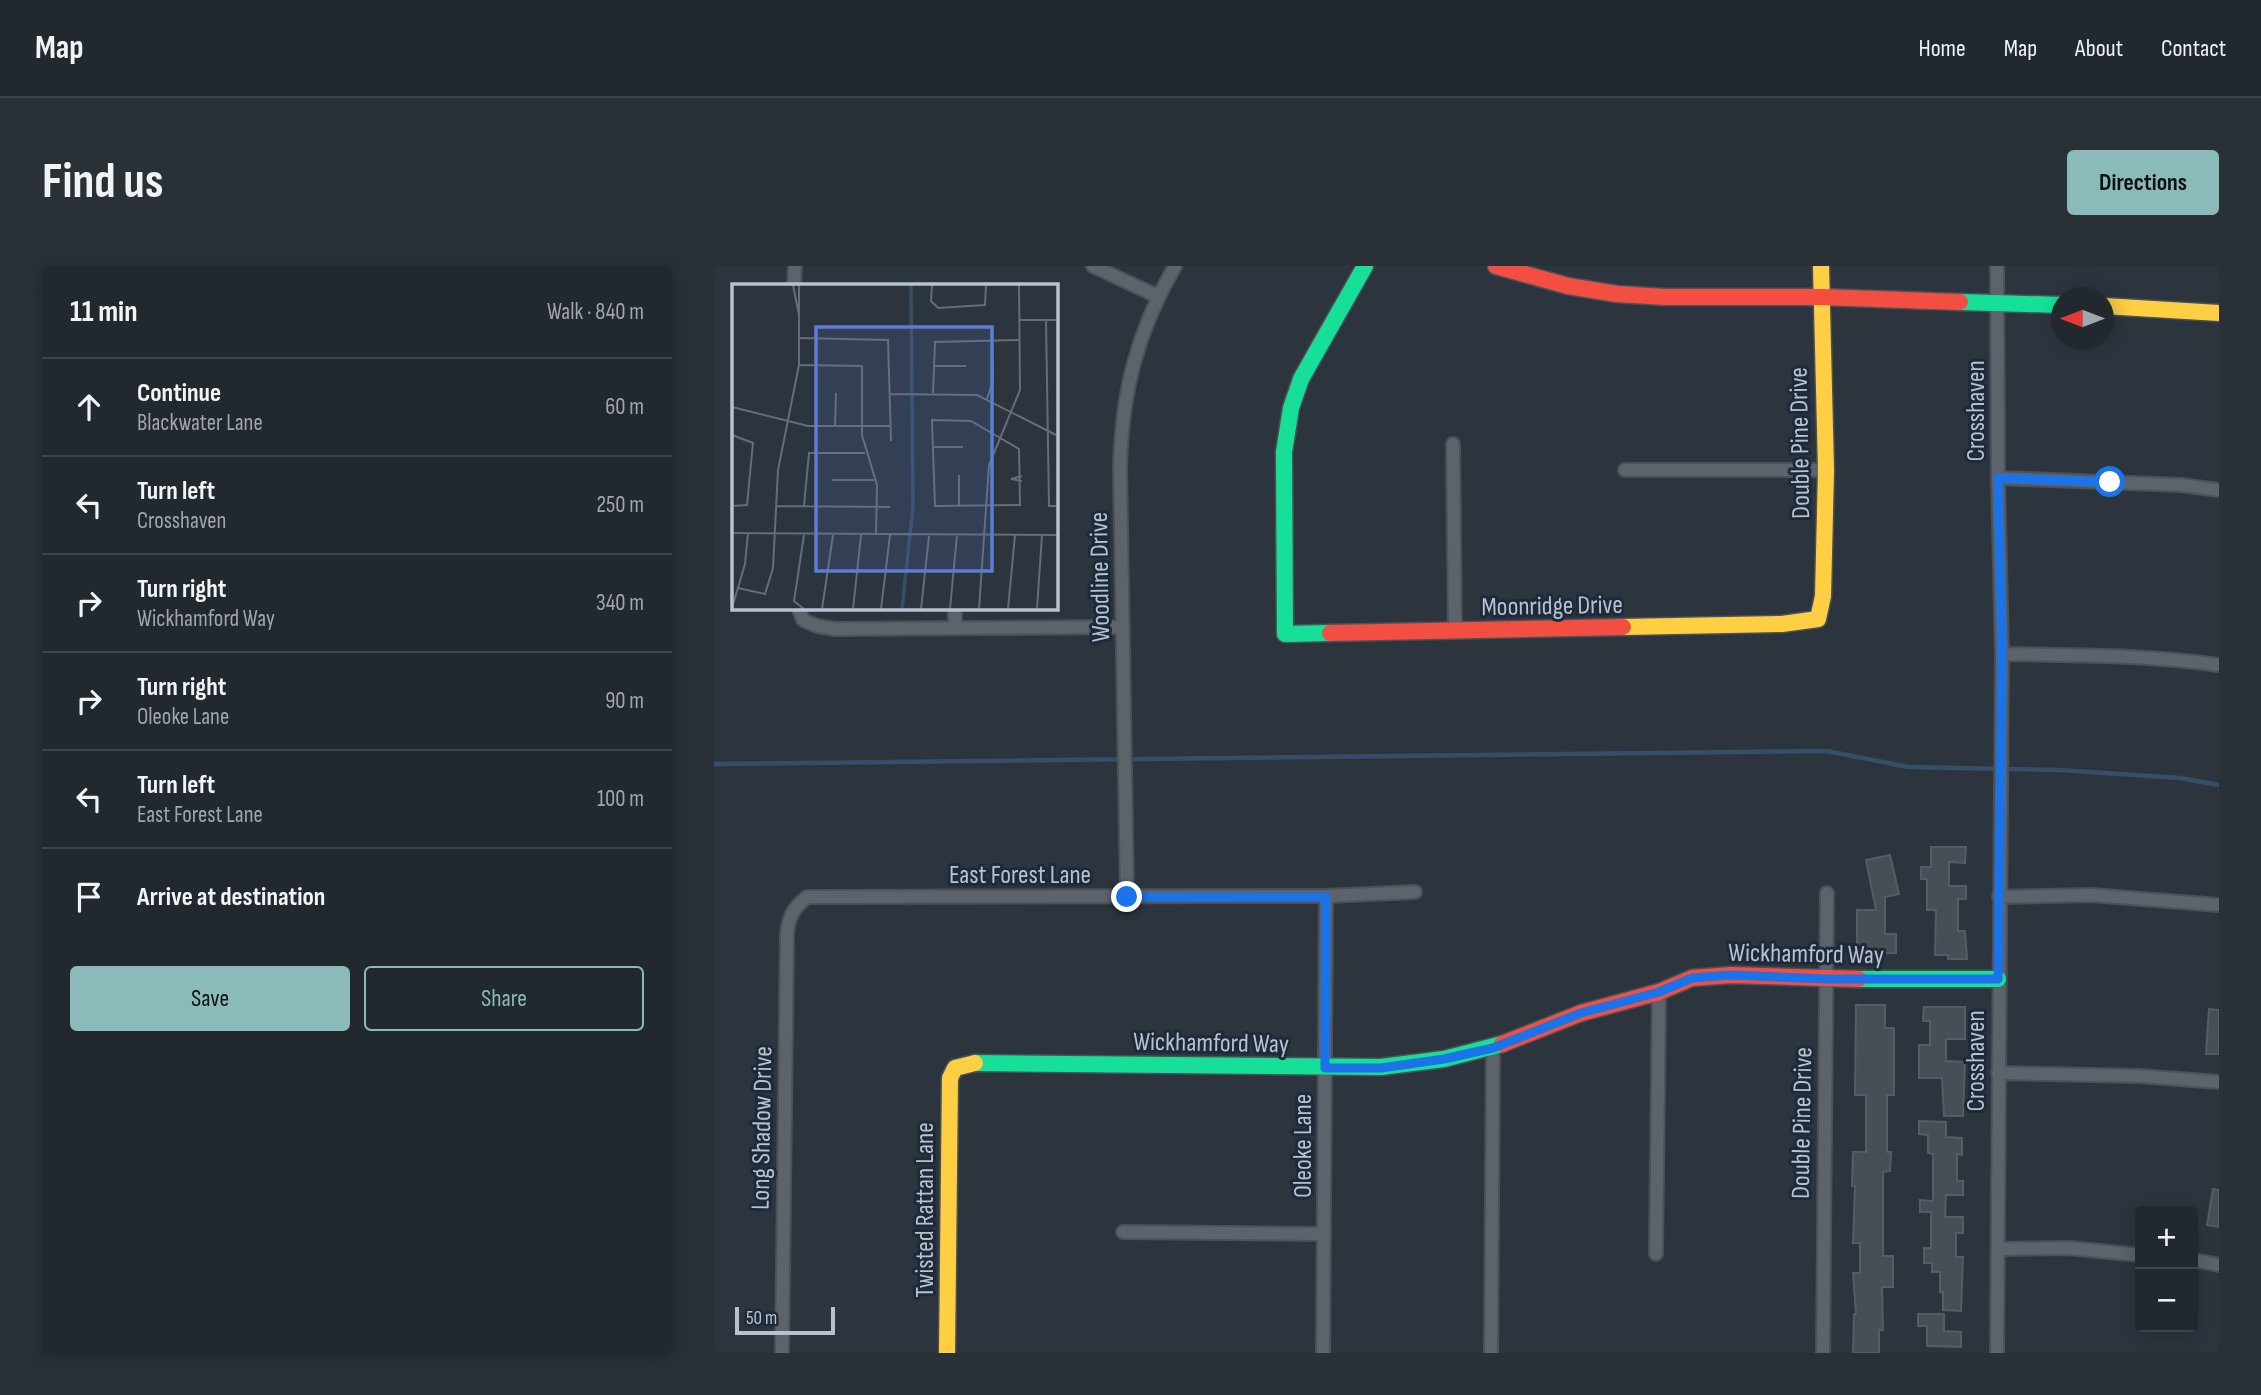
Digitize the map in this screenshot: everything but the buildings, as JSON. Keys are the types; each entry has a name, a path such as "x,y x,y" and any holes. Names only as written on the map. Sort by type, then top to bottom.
{"street":[{"path":"794,266 794,284"},
{"path":"1093,266 1157,296"},
{"name":"Woodline Drive","path":"1127,897 1121,430 1125,393 1133,359 1157,296 1175,266"},
{"name":"Moonridge Drive","path":"1365,266 1301,379 1291,408 1284,452 1285,634 1782,624 1818,619"},
{"path":"1496,266 1568,286 1617,294 2051,304"},
{"name":"Double Pine Drive","path":"1818,619 1823,596 1826,470 1821,266"},
{"name":"Crosshaven","path":"1997,266 2002,653 1997,1353"},
{"path":"2114,306 2219,313"},
{"path":"1453,444 1455,632"},
{"path":"1625,470 1826,470"},
{"path":"1998,478 2181,485 2219,490"},
{"path":"955,609 955,627"},
{"path":"799,611 803,620 835,629 1122,627"},
{"path":"2002,653 2113,655 2219,665"},
{"name":"East Forest Lane","path":"795,906 807,897 1326,897 1415,892"},
{"name":"Double Pine Drive","path":"1824,1353 1827,893"},
{"path":"1999,897 2091,895 2219,905"},
{"name":"Oleoke Lane","path":"1323,1353 1326,897"},
{"name":"Long Shadow Drive","path":"782,1353 786,936 788,922 795,906"},
{"name":"Wickhamford Way","path":"955,1068 971,1063 1381,1068 1444,1059 1493,1048 1581,1013 1659,992 1692,978 1731,975 1827,979 1998,979"},
{"path":"1656,1254 1659,992"},
{"path":"1491,1353 1493,1048"},
{"name":"Twisted Rattan Lane","path":"947,1353 950,1078 955,1068"},
{"path":"1998,1073 2138,1076 2219,1082"},
{"path":"1123,1232 1324,1234"},
{"path":"1998,1249 2068,1248 2135,1255"},
{"path":"2198,1261 2219,1265"}],"waterway":[{"path":"714,764 1827,751 1908,767 2059,770 2180,778 2219,785"}],"traffic: fast":[{"path":"1330,633 1285,634 1284,452 1291,408 1301,379 1365,266"},
{"path":"1960,302 2051,305"},
{"path":"1859,979 1998,979"},
{"path":"975,1063 1381,1067 1444,1059 1502,1044"}],"traffic: slow":[{"path":"1623,627 1782,624 1818,619 1823,596 1826,470 1821,266"},
{"path":"2114,307 2219,313"},
{"path":"947,1353 950,1078 955,1068 975,1063"}],"traffic: jam":[{"path":"1496,266 1568,286 1617,294 1960,302"},
{"path":"1330,633 1623,627"},
{"path":"1502,1044 1581,1013 1659,992 1692,978 1731,975 1859,979"}],"route":[{"path":"1127,897 1326,897 1325,1068 1381,1068 1444,1059 1493,1048 1581,1013 1659,992 1692,978 1731,975 1827,979 1998,979 2002,653 1998,478 2110,482"}]}
